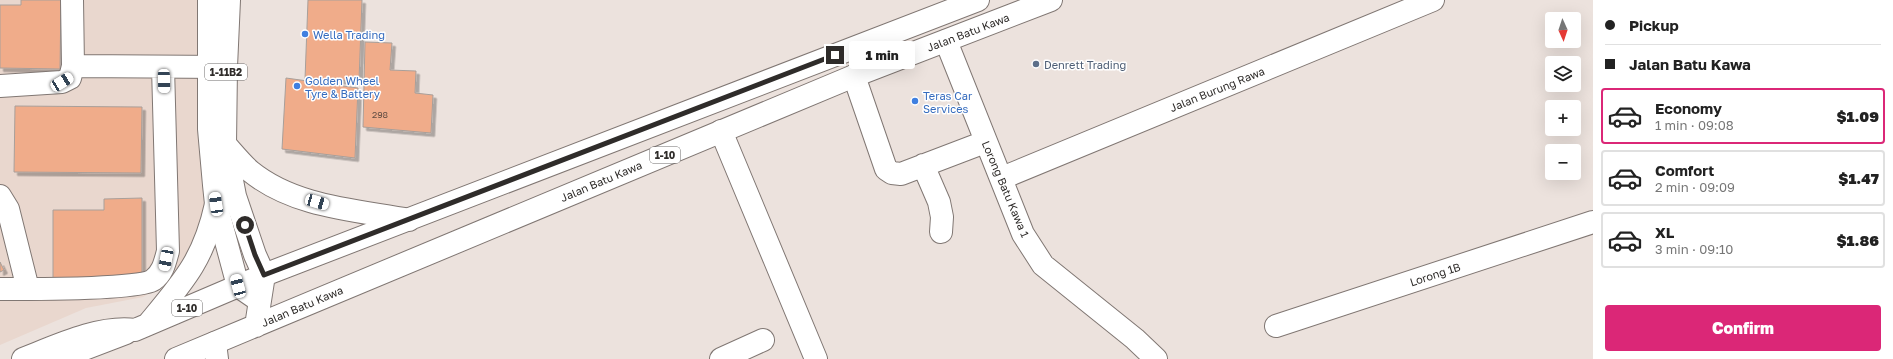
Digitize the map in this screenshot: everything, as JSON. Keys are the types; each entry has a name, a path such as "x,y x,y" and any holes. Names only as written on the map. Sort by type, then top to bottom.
{"main road":[{"path":"0,86 62,82 70,78 73,66 72,0"},
{"path":"209,0 217,67 209,129 216,204 238,286 281,316"},
{"name":"1-11B2","path":"229,0 217,67 225,144 235,196 255,255 264,275"},
{"name":"1-10","path":"58,359 264,275 978,0"},
{"name":"Jalan Batu Kawa","path":"176,359 216,351 256,326 854,76 1051,0"},
{"name":"Jalan Burung Rawa","path":"1002,178 1433,0"},
{"name":"Lorong Batu Kawa 1","path":"946,41 985,142 1002,178 1023,234 1043,265 1135,339 1156,359"},
{"path":"73,66 217,67"},
{"path":"0,289 134,285 152,281 164,267 168,251 163,67"},
{"path":"854,76 886,169 892,173 901,174 985,142"},
{"path":"722,131 816,359"},
{"path":"225,144 250,171 276,188 304,199 342,210 409,220"},
{"path":"923,165 939,202 942,217 941,232"},
{"path":"0,196 8,209 26,281 26,289"},
{"path":"23,359 77,338 135,328 187,278 200,256 211,229 216,204"},
{"name":"Lorong 1B","path":"1276,326 1593,222"},
{"path":"256,326 264,275"},
{"path":"721,359 763,340"}],"shaded area":[{"path":"0,0 202,0 208,196 200,245 173,278 143,297 86,308 0,345"}],"building":[{"path":"21,0 61,0 60,69 0,68 0,5 21,5"},
{"path":"308,0 362,0 359,81 305,79"},
{"path":"365,42 392,43 390,70 416,71 415,93 433,95 431,133 363,127"},
{"path":"286,78 358,88 355,158 282,149"},
{"path":"15,106 142,107 141,173 14,172"},
{"path":"142,198 142,278 53,279 53,210 104,210 104,199"},
{"path":"0,262 4,270 0,272"}],"place":[{"name":"Wella Trading","path":"305,34"},
{"name":"Denrett Trading","path":"1036,64"},
{"name":"Golden Wheel Tyre & Battery","path":"297,86"},
{"name":"Teras Car Services","path":"915,101"}],"route":[{"path":"245,225 255,255 264,275 835,55"}]}
